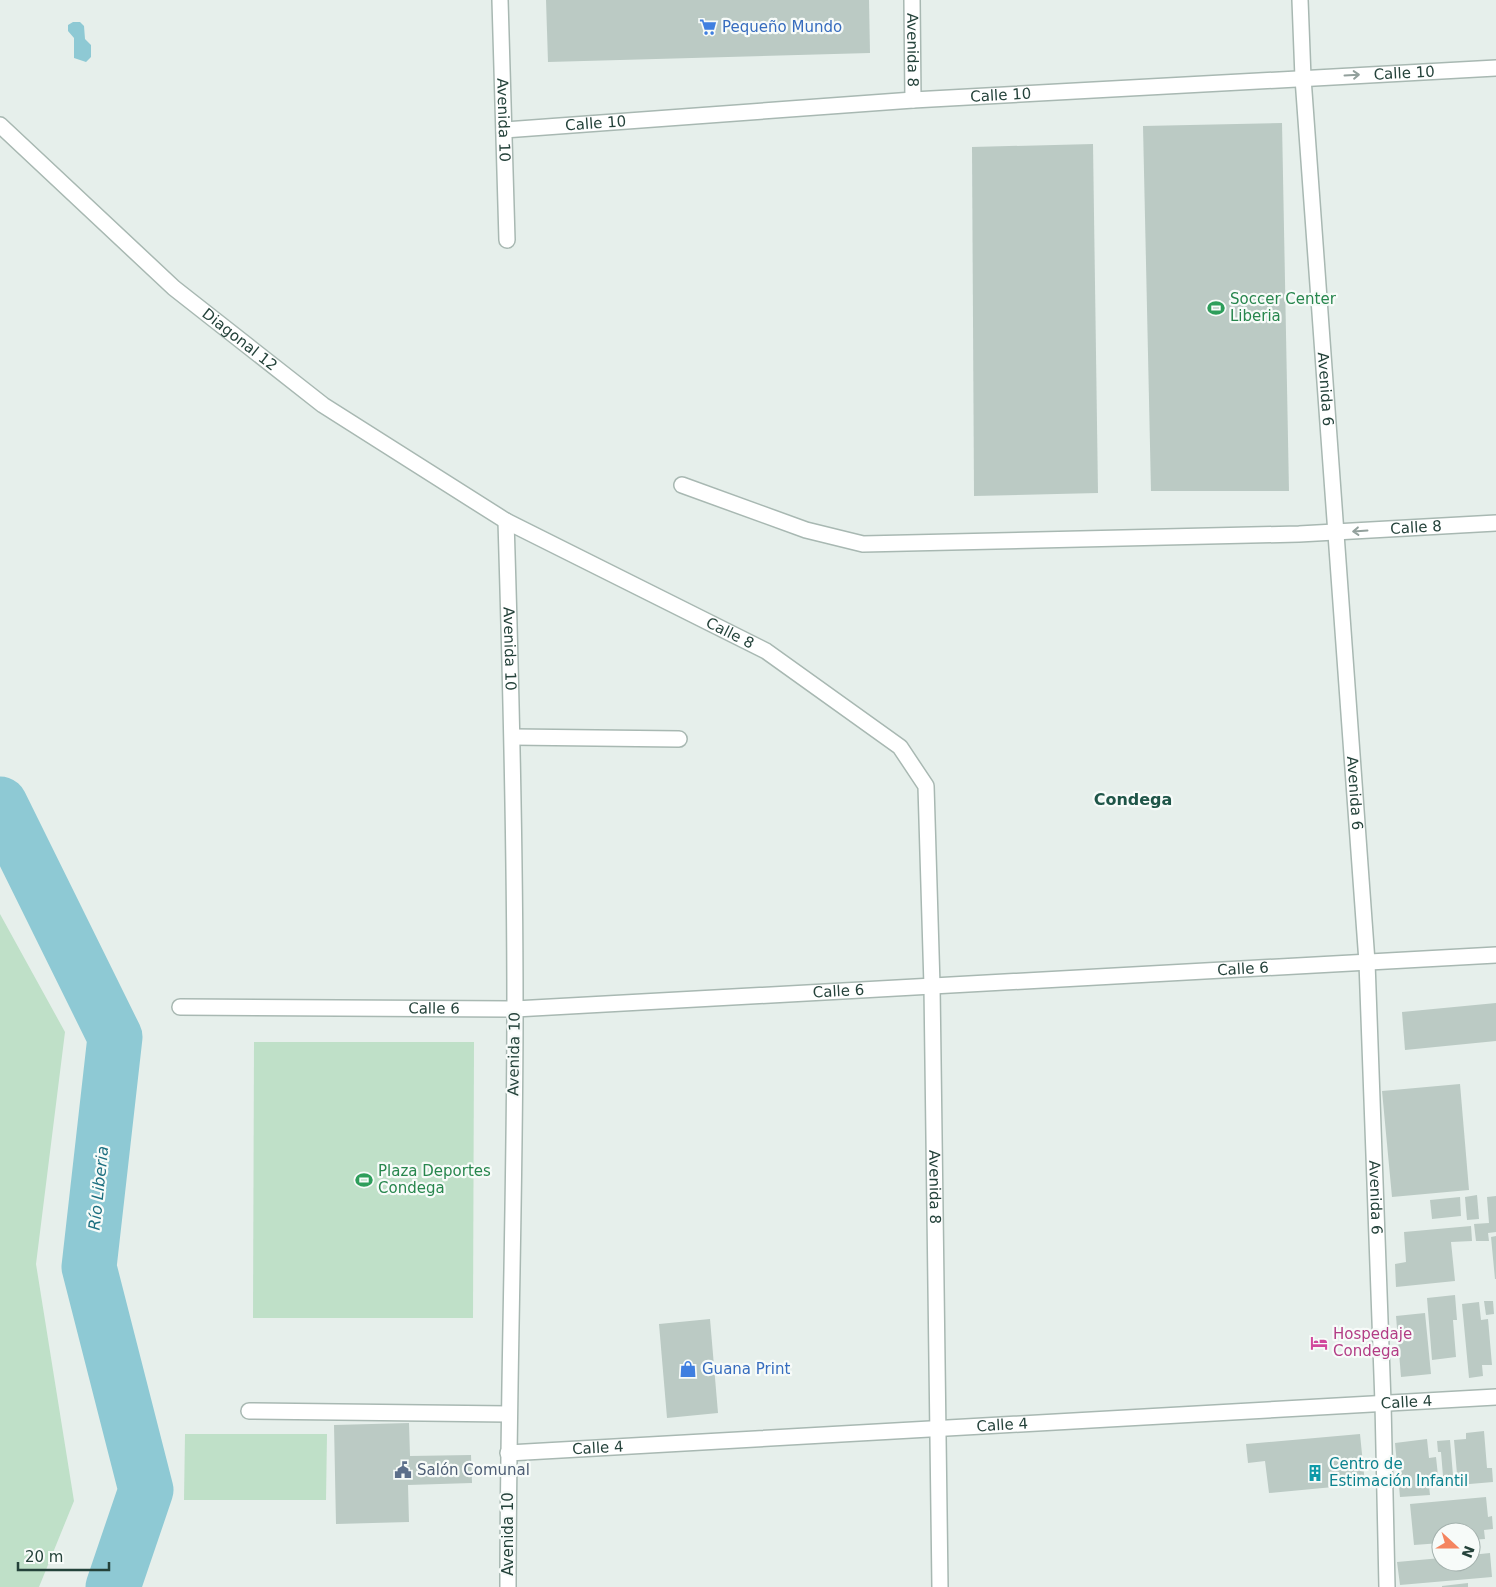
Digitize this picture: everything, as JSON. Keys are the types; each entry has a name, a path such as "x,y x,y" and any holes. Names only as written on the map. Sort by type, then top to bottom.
{"street":[{"name":"Avenida 10","path":"500,0 507,240"},
{"name":"Avenida 8","path":"912,0 913,100"},
{"name":"Avenida 6","path":"1300,0 1303,78 1367,962 1387,1587"},
{"name":"Calle 10","path":"504,130 913,100 1496,68"},
{"name":"Diagonal 12","path":"0,125 174,288 323,406 506,520"},
{"name":"Calle 8","path":"682,486 806,530 863,544 1336,533 1496,523"},
{"name":"Avenida 10","path":"506,520 513,737 515,1010 508,1414 508,1587"},
{"name":"Calle 8","path":"506,520 766,651 900,747 926,786"},
{"path":"513,737 679,739"},
{"name":"Avenida 8","path":"926,786 932,986 940,1429 940,1587"},
{"name":"Calle 6","path":"180,1006 515,1010 1496,955"},
{"name":"Calle 4","path":"508,1453 1496,1397"},
{"path":"249,1411 508,1414"}],"green space":[{"path":"0,914 65,1032 36,1264 74,1501 39,1587 0,1587"},
{"name":"Plaza Deportes Condega","path":"254,1042 474,1042 473,1318 253,1318"},
{"path":"185,1434 327,1434 326,1500 184,1500"}],"water":[{"path":"73,22 80,22 84,26 85,39 91,45 91,57 86,62 74,58 74,38 68,31 68,25"}],"building":[{"name":"Pequeño Mundo","path":"546,0 869,0 870,53 548,62"},
{"name":"Soccer Center Liberia","path":"1282,123 1289,491 1151,491 1143,126"},
{"path":"1093,144 1098,493 974,496 972,147"},
{"path":"1496,1003 1496,1041 1405,1050 1402,1012"},
{"path":"1460,1084 1469,1190 1392,1197 1382,1091"},
{"path":"1477,1195 1479,1219 1467,1220 1465,1197"},
{"path":"1496,1196 1496,1232 1488,1233 1489,1241 1476,1241 1474,1224 1489,1223 1487,1197"},
{"path":"1460,1197 1461,1216 1432,1219 1430,1200"},
{"path":"1471,1226 1472,1241 1451,1242 1455,1281 1396,1287 1395,1264 1406,1262 1404,1232"},
{"path":"1496,1236 1496,1279 1495,1279 1491,1237"},
{"path":"1455,1295 1457,1320 1453,1320 1456,1357 1432,1360 1427,1298"},
{"path":"1484,1301 1493,1301 1494,1314 1486,1315"},
{"path":"1479,1302 1481,1320 1488,1319 1492,1365 1482,1365 1483,1376 1469,1378 1462,1304"},
{"path":"1425,1313 1431,1374 1401,1377 1396,1316"},
{"name":"Guana Print","path":"710,1319 718,1413 667,1418 659,1324"},
{"name":"Salón Comunal","path":"409,1423 410,1456 471,1455 472,1483 408,1485 409,1522 336,1524 334,1425"},
{"path":"1484,1431 1487,1468 1492,1468 1493,1482 1458,1485 1454,1440 1466,1439 1466,1433"},
{"name":"Centro de Estimación Infantil","path":"1360,1434 1365,1484 1269,1493 1265,1461 1248,1463 1246,1444"},
{"path":"1427,1439 1429,1458 1436,1457 1439,1485 1429,1486 1430,1495 1400,1497 1395,1443"},
{"path":"1450,1440 1454,1487 1444,1488 1441,1452 1438,1452 1437,1441"},
{"path":"1486,1497 1488,1517 1492,1516 1493,1529 1484,1530 1485,1539 1481,1539 1481,1522 1431,1522 1431,1544 1414,1545 1410,1504"},
{"path":"1490,1553 1492,1577 1400,1585 1397,1562 1431,1559 1431,1572 1481,1572 1481,1554"},
{"path":"1468,1583 1468,1587 1442,1587 1442,1586"}],"waterway":[{"name":"Río Liberia","path":"0,804 115,1037 89,1267 146,1490 113,1587"}],"place":[{"name":"Pequeño Mundo","path":"708,27"},
{"name":"Soccer Center Liberia","path":"1216,308"},
{"name":"Plaza Deportes Condega","path":"364,1180"},
{"name":"Hospedaje Condega","path":"1319,1343"},
{"name":"Guana Print","path":"688,1369"},
{"name":"Salón Comunal","path":"403,1470"},
{"name":"Centro de Estimación Infantil","path":"1315,1473"}],"district":[{"name":"Condega","path":"1133,799"}]}
